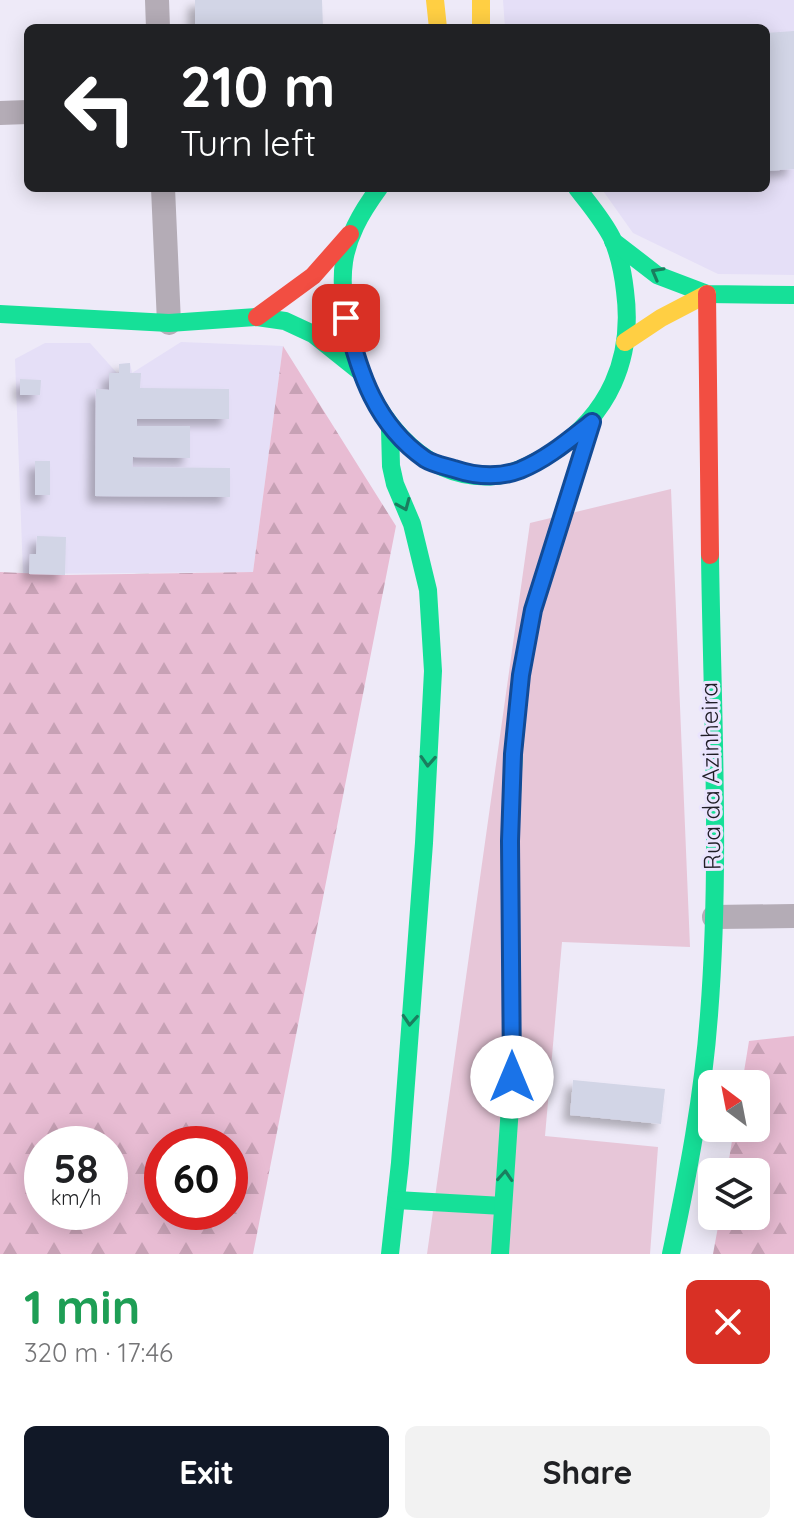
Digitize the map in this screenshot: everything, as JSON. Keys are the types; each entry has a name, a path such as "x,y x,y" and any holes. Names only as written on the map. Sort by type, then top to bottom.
{"main road":[{"path":"435,0 438,24"},
{"path":"481,0 481,24"},
{"path":"257,317 313,276 350,234 376,192"},
{"path":"580,192 613,241 657,275 707,294 794,295"},
{"path":"350,234 343,279 346,318 358,370 390,429 427,461 461,472 488,476 518,471 542,458 592,422"},
{"path":"500,1254 512,1077 510,841 516,722 533,610 592,422 619,373 625,342 626,307 613,241"},
{"path":"625,342 661,318 707,294"},
{"name":"Rua da Azinheira","path":"671,1254 694,1141 709,1017 714,917 707,294"},
{"path":"0,314 169,323 257,317 285,321 313,334 358,370"},
{"path":"13,335 54,318"},
{"path":"390,429 395,484 412,524 428,590 433,671 424,843 390,1254"},
{"path":"396,1200 503,1206"}],"street":[{"path":"157,0 158,24"},
{"path":"0,113 24,112"},
{"path":"163,192 169,323"},
{"path":"714,917 794,916"}],"shaded area":[{"path":"503,0 794,0 794,275 718,274 633,233 604,192 770,192 770,24 505,24"},
{"path":"181,342 283,346 253,572 23,574 15,359 45,343 90,343 117,373 119,364 130,363 132,373"},
{"path":"671,489 690,947 562,942 545,1136 658,1147 650,1254 427,1254 530,523"}],"green space":[{"path":"283,346 396,526 253,1254 0,1254 0,572 65,575 253,572"},
{"path":"794,1036 794,1254 713,1254 717,1230 770,1230 770,1158 729,1158 732,1142 770,1142 770,1070 744,1070 749,1041"}],"building":[{"path":"195,0 322,0 323,24 195,24"},
{"path":"794,31 794,169 770,171 770,33"},
{"path":"130,363 130,373 141,373 140,388 229,389 229,419 137,419 137,426 190,426 190,458 133,457 132,467 230,468 230,497 95,496 96,389 109,390 109,373 119,373 119,364"},
{"path":"20,379 41,380 40,395 20,395"},
{"path":"35,461 50,461 50,495 35,495"},
{"path":"37,536 66,537 65,575 29,574 30,554 36,554"},
{"path":"573,1080 665,1089 661,1124 570,1115"}],"traffic: fast":[{"path":"376,192 355,226 344,261 344,298 359,368 384,415 420,454 443,467 468,475 495,476 532,464 571,438 602,403 621,362 627,316 620,264 608,231 580,192"},
{"path":"613,241 657,275 707,294 794,295"},
{"path":"0,314 169,323 257,317 285,321 313,334 358,370"},
{"path":"390,429 395,484 412,524 428,590 433,671 424,843 400,1163 390,1254"},
{"path":"671,1254 699,1105 713,958 715,785 710,555"},
{"path":"500,1254 512,1077 510,841 514,748"},
{"path":"396,1200 503,1206"}],"traffic: slow":[{"path":"435,0 438,24"},
{"path":"481,0 481,24"},
{"path":"625,342 661,318 707,294"}],"traffic: jam":[{"path":"257,317 313,276 350,234"},
{"path":"707,294 710,555"},
{"path":"514,748 521,675 533,610 592,422"}],"route":[{"path":"346,318 358,370 390,429 427,461 461,472 488,476 518,471 554,452 592,422 533,610 521,675 513,754 510,841 512,1077"}]}
